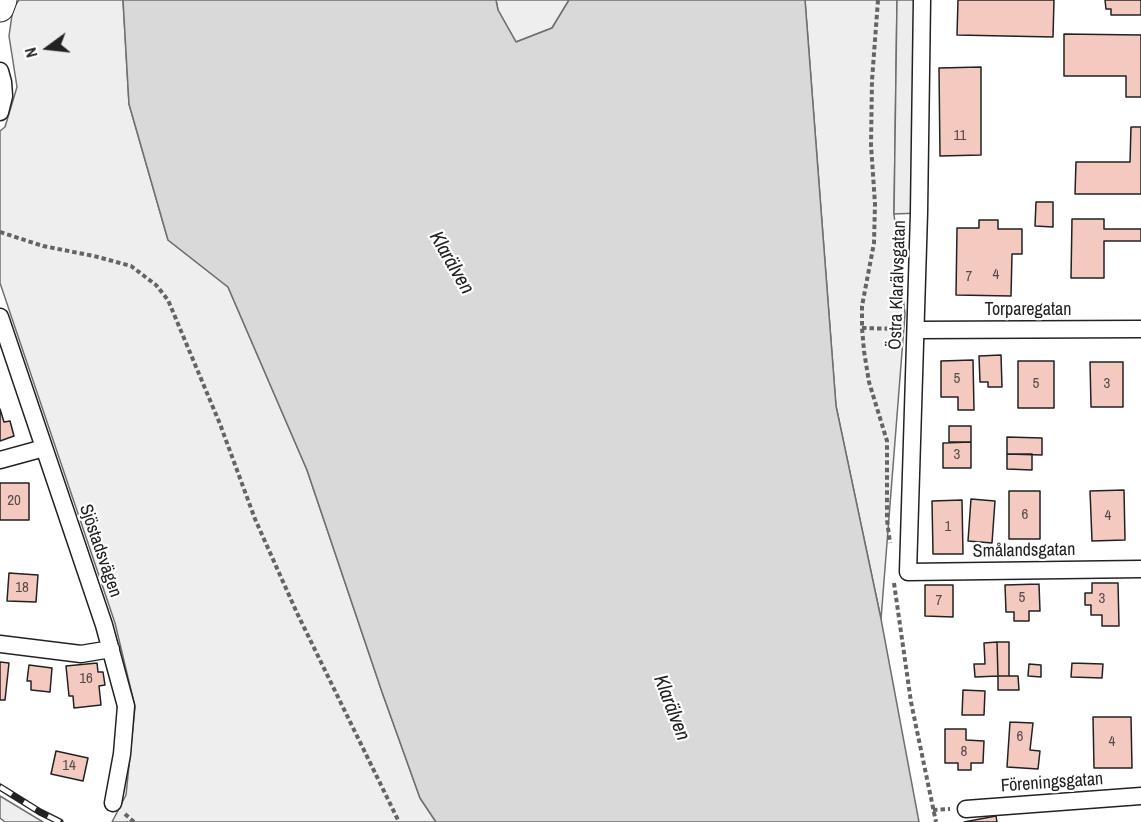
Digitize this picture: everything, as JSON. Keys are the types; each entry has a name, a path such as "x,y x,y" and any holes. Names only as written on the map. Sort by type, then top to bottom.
{"main road":[{"path":"0,8 3,0"}],"street":[{"name":"Östra Klarälvsgatan","path":"901,575 916,330 922,0"},
{"path":"0,70 4,96 0,112"},
{"name":"Sjöstadsvägen","path":"0,317 104,625 126,706 122,754 112,803"},
{"name":"Torparegatan","path":"916,330 1141,329"},
{"path":"0,460 44,448"},
{"name":"Smålandsgatan","path":"901,575 1141,569"},
{"path":"0,644 81,654 111,649"},
{"name":"Föreningsgatan","path":"966,809 1141,796"}],"path":[{"path":"878,0 872,80 874,243 862,306 862,327 869,382 887,441 887,520 890,543"},
{"path":"0,232 43,246 131,266 156,285 168,300 220,424 255,519 297,613 399,822"},
{"path":"862,327 916,330"},
{"path":"901,575 911,702 936,822"}],"shaded area":[{"path":"19,0 123,0 129,104 168,240 228,287 307,470 420,798 436,822 112,822 126,795 135,707 115,623 0,283 0,131 5,127 17,87 9,36 13,8"},
{"path":"496,0 569,0 552,28 516,42 498,10"},
{"path":"805,0 897,0 894,214 905,314 881,619 836,406"},
{"path":"897,0 922,0 919,213 894,214"},
{"path":"0,796 43,822 5,822 0,818"}],"water":[{"name":"Klarälven","path":"123,0 496,0 498,10 516,42 552,28 569,0 805,0 836,406 881,619 919,822 436,822 420,798 307,470 228,287 168,240 129,104"}],"building":[{"path":"958,0 1054,0 1053,37 957,35"},
{"path":"1105,0 1141,0 1141,15 1111,15 1111,9 1106,9"},
{"path":"1064,34 1141,35 1141,97 1126,97 1126,76 1064,76"},
{"path":"981,67 981,155 940,156 939,68"},
{"path":"1131,127 1141,127 1141,194 1075,194 1076,162 1130,162"},
{"path":"1036,202 1053,202 1053,227 1035,226"},
{"path":"1072,219 1104,219 1104,229 1141,229 1141,241 1104,241 1104,278 1071,278"},
{"path":"979,220 998,220 998,229 1022,229 1022,254 1012,254 1011,296 956,295 957,228 979,228"},
{"path":"1001,355 1002,387 988,387 988,382 980,382 979,356"},
{"path":"973,360 974,410 958,410 958,397 941,397 941,361"},
{"path":"1018,361 1054,361 1054,408 1018,408"},
{"path":"1090,362 1123,362 1123,407 1091,407"},
{"path":"0,409 4,422 10,421 14,436 0,441"},
{"path":"949,426 971,426 971,442 949,442"},
{"path":"1007,437 1042,438 1042,455 1007,454"},
{"path":"971,442 971,468 943,468 943,443"},
{"path":"1007,454 1032,454 1032,470 1007,469"},
{"path":"0,483 29,483 29,520 0,520"},
{"path":"1124,490 1125,540 1092,541 1090,491"},
{"path":"1009,491 1040,491 1040,539 1009,539"},
{"path":"971,499 995,501 992,543 968,541"},
{"path":"962,500 963,554 933,554 932,501"},
{"path":"9,573 38,575 36,602 7,601"},
{"path":"1092,583 1118,583 1119,626 1102,626 1102,615 1091,615 1091,605 1085,605 1085,593 1092,593"},
{"path":"1039,584 1040,611 1029,611 1029,621 1014,621 1014,612 1006,612 1005,585"},
{"path":"925,585 953,585 953,617 925,616"},
{"path":"997,642 1009,642 1009,676 998,676"},
{"path":"997,642 998,676 975,677 974,664 985,664 984,643"},
{"path":"0,662 9,663 5,700 0,700"},
{"path":"97,663 98,672 103,672 105,685 99,686 101,705 74,708 73,696 69,696 66,666"},
{"path":"1072,663 1103,664 1102,678 1071,677"},
{"path":"1029,664 1041,665 1041,677 1028,676"},
{"path":"29,665 52,668 50,692 31,690 31,681 27,681"},
{"path":"998,676 1018,676 1019,690 998,690"},
{"path":"963,690 985,691 984,715 962,715"},
{"path":"1093,717 1131,717 1132,768 1094,768"},
{"path":"1010,722 1033,723 1030,750 1040,751 1038,769 1007,767"},
{"path":"945,729 966,729 966,740 984,741 983,763 971,763 971,770 958,770 958,763 945,763"},
{"path":"56,751 88,758 83,781 51,774"},
{"path":"996,816 997,822 964,822"}],"railway":[{"path":"0,787 60,822"}]}
